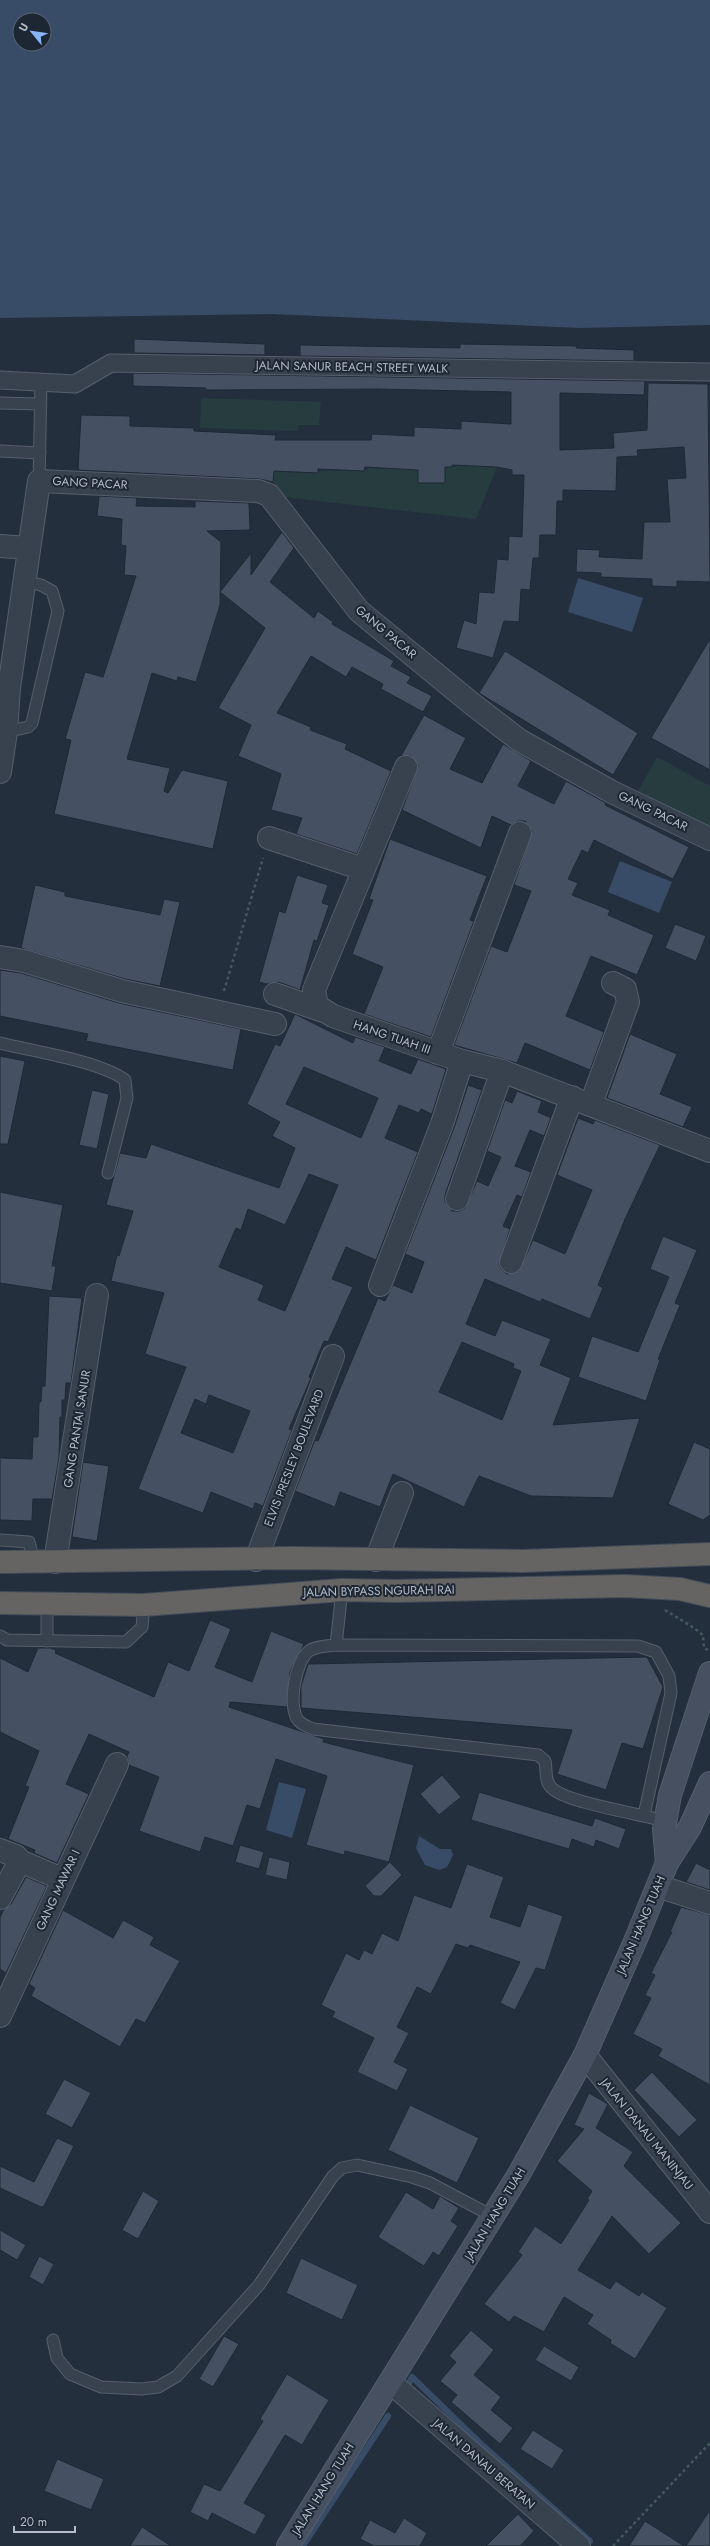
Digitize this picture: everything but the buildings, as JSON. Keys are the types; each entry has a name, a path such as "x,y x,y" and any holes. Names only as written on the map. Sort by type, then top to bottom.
{"highway":[{"path":"0,1562 256,1560 291,1558 386,1561 523,1561 710,1554"},
{"path":"386,1561 398,1591"},
{"name":"JALAN BYPASS NGURAH RAI","path":"0,1603 144,1605 342,1590 398,1591 587,1587 680,1589 710,1596"}],"main road":[{"name":"JALAN HANG TUAH","path":"667,1862 664,1821 679,1764 710,1673"},
{"name":"JALAN HANG TUAH","path":"288,2546 494,2217 585,2055 667,1862 690,1827 710,1783"}],"street":[{"name":"JALAN SANUR BEACH STREET WALK","path":"0,380 74,384 111,363 710,372"},
{"path":"0,772 6,732 9,688 39,481"},
{"name":"GANG PACAR","path":"39,481 258,491 269,496 359,611 471,703 519,740 612,792 710,839"},
{"path":"0,546 29,548"},
{"path":"0,666 9,688"},
{"path":"323,1011 317,1006 314,990 406,766"},
{"path":"438,1053 520,833"},
{"path":"269,838 364,869"},
{"path":"0,957 24,961 122,991 275,1024"},
{"path":"511,1262 582,1101 628,1002 625,989 613,983"},
{"name":"HANG TUAH III","path":"274,994 438,1053 462,1061 502,1071 710,1151"},
{"path":"380,1285 442,1124 462,1061"},
{"path":"457,1199 502,1071"},
{"name":"GANG PANTAI SANUR","path":"45,1562 97,1295"},
{"name":"ELVIS PRESLEY BOULEVARD","path":"256,1560 332,1356"},
{"path":"386,1561 402,1494"},
{"name":"GANG MAWAR I","path":"0,2016 62,1879 117,1764"},
{"path":"0,1850 16,1856 20,1861 62,1879"},
{"path":"0,1898 20,1861"},
{"path":"658,1886 710,1903"},
{"name":"JALAN DANAU MANINJAU","path":"585,2055 710,2212"},
{"name":"JALAN DANAU BERATAN","path":"390,2382 579,2546"}],"lane":[{"path":"39,481 41,382"},
{"path":"0,403 40,404"},
{"path":"0,451 40,453"},
{"path":"6,732 28,728 32,723 58,611 52,591 41,585 24,581"},
{"path":"0,1043 89,1065 120,1076 125,1080 127,1098 108,1173"},
{"path":"0,1540 29,1542 45,1562"},
{"path":"336,1645 342,1590"},
{"path":"47,1603 47,1641"},
{"path":"0,1636 7,1640 126,1642 142,1628 144,1605"},
{"path":"644,1815 671,1693 669,1676 656,1652 638,1646 336,1645 314,1648 302,1658 293,1698 294,1712 299,1722 313,1729 538,1755 545,1760 547,1782 552,1789 570,1798 664,1821"},
{"path":"53,2340 57,2358 70,2374 101,2387 153,2388 177,2376 259,2285 332,2176 342,2168 357,2165 412,2177 430,2183 494,2217"}],"path":[{"path":"224,992 269,838"},
{"path":"665,1588 664,1610 703,1635 704,1648 710,1651"},
{"path":"613,2546 710,2443"}],"green space":[{"path":"201,398 321,402 319,425 299,425 298,431 200,428"},
{"path":"461,465 497,467 476,519 283,497 273,482 274,472 277,471 364,471 370,468 409,469 412,466 452,467"},
{"path":"657,757 710,786 710,838 635,797"}],"water":[{"path":"0,0 710,0 710,325 580,328 273,314 0,318"},
{"path":"578,578 643,598 632,632 568,612"},
{"path":"620,861 672,882 659,913 608,892"},
{"path":"279,1782 306,1789 292,1838 266,1830"},
{"path":"419,1836 440,1849 451,1849 453,1855 447,1867 439,1870 425,1865 416,1848"}],"waterway":[{"path":"409,2383 412,2377 480,2443 590,2541"},
{"path":"303,2546 388,2416"}]}
